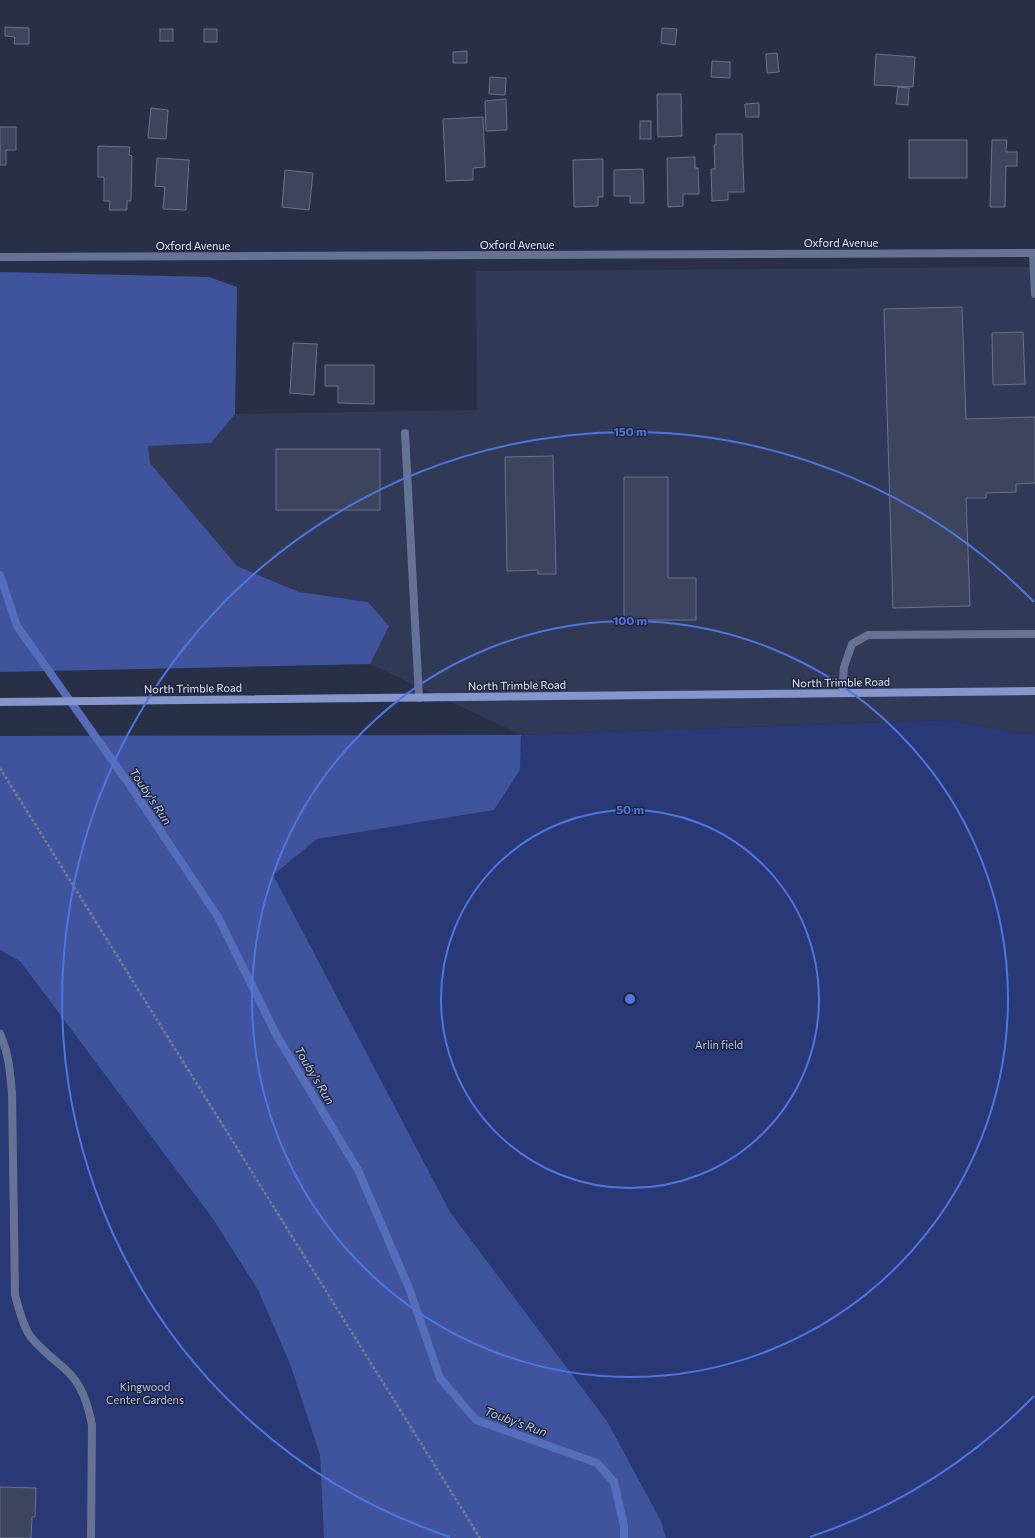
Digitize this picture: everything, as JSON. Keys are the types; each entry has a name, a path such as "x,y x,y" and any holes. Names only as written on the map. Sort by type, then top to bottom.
{"main road":[{"name":"North Trimble Road","path":"0,702 1035,691"}],"street":[{"name":"Oxford Avenue","path":"0,257 1034,253"},
{"path":"1034,253 1035,294"},
{"path":"405,433 420,698"},
{"path":"842,693 844,667 852,644 868,635 1035,634"},
{"path":"0,1034 7,1052 12,1093 15,1295 20,1316 30,1335 43,1351 67,1371 80,1389 89,1408 92,1425 90,1538"}],"path":[{"path":"0,768 480,1538"}],"shaded area":[{"path":"1035,267 1035,733 1024,734 948,720 521,735 370,664 389,626 368,602 299,592 237,566 150,463 148,446 211,443 235,414 477,410 476,271"},
{"path":"0,272 209,277 237,287 235,414 211,443 148,446 150,463 237,566 299,592 368,602 389,626 370,664 0,672"},
{"path":"521,735 520,770 494,810 317,839 273,875 450,1212 607,1421 661,1521 666,1538 324,1538 320,1455 290,1364 258,1290 213,1219 20,961 0,950 0,736"}],"green space":[{"name":"Arlin field","path":"948,720 1024,734 1035,733 1035,1538 666,1538 661,1521 607,1421 450,1212 272,875 317,839 494,810 520,770 521,735"},
{"name":"Kingwood Center Gardens","path":"0,950 20,960 213,1219 258,1290 290,1364 320,1455 324,1538 0,1538"}],"building":[{"path":"5,27 29,28 29,44 14,44 15,37 5,36"},
{"path":"662,28 677,29 675,45 661,43"},
{"path":"160,29 173,29 173,41 160,41"},
{"path":"204,29 217,29 217,42 204,42"},
{"path":"467,51 467,63 453,63 453,52"},
{"path":"777,53 779,72 767,73 766,54"},
{"path":"876,54 915,57 913,87 874,85"},
{"path":"712,61 730,62 730,78 711,77"},
{"path":"490,77 506,78 505,95 489,94"},
{"path":"898,87 909,88 908,105 896,104"},
{"path":"657,94 681,94 682,136 658,137"},
{"path":"506,99 507,130 486,131 485,101"},
{"path":"759,103 759,117 746,117 745,104"},
{"path":"151,108 168,110 166,139 148,138"},
{"path":"483,117 485,167 473,168 473,180 446,181 443,119"},
{"path":"640,121 651,121 651,139 640,139"},
{"path":"0,127 16,127 16,150 6,150 6,165 0,165"},
{"path":"716,134 742,134 744,192 728,192 728,200 712,201 711,169 715,169 714,145 716,145"},
{"path":"909,140 967,140 967,178 909,178"},
{"path":"992,140 1007,140 1006,152 1017,152 1017,166 1006,166 1005,207 990,207"},
{"path":"98,146 130,147 129,155 132,156 131,201 127,201 127,210 109,210 110,201 104,201 104,177 98,177"},
{"path":"695,157 695,168 698,168 699,194 683,194 683,206 668,207 667,158"},
{"path":"157,158 189,160 186,210 163,209 165,187 155,186"},
{"path":"603,159 603,197 598,197 598,206 574,207 573,160"},
{"path":"643,169 644,203 630,203 630,196 614,196 614,170"},
{"path":"285,170 313,173 309,210 282,207"},
{"path":"962,307 966,419 1035,417 1035,483 1016,484 1016,492 986,493 986,498 966,498 970,606 893,608 884,309"},
{"path":"1023,332 1025,384 993,385 992,333"},
{"path":"293,343 317,344 314,395 290,393"},
{"path":"325,365 374,365 374,404 338,403 338,386 325,386"},
{"path":"276,449 380,449 380,510 276,510"},
{"path":"553,456 556,574 538,574 538,570 507,571 505,457"},
{"path":"624,477 668,477 668,578 696,578 696,620 624,620"},
{"path":"0,1487 36,1488 35,1517 32,1517 31,1538 0,1538"}],"waterway":[{"name":"Touby's Run","path":"0,575 17,626 129,784 218,917 277,1036 358,1170 409,1288 440,1378 476,1420 597,1463 614,1482 624,1526 624,1538"}]}
